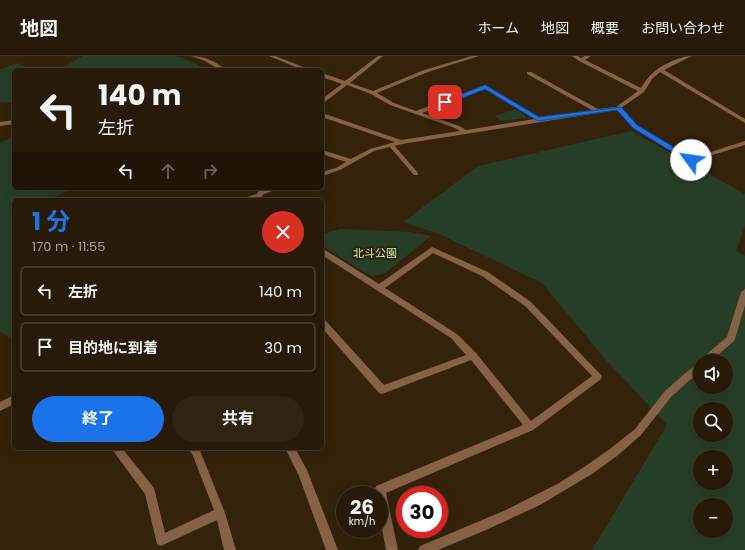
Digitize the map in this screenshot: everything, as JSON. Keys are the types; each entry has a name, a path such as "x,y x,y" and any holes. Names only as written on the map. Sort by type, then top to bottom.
{"street":[{"path":"193,56 207,60 220,68"},
{"path":"271,56 303,68"},
{"path":"324,100 380,56"},
{"path":"374,93 426,71 477,56"},
{"path":"574,56 642,91"},
{"path":"581,60 589,56"},
{"path":"324,173 338,169 372,150 401,142 538,119 618,108 642,91 650,78 660,70 685,57"},
{"path":"660,70 745,121"},
{"path":"529,73 596,110"},
{"path":"324,76 374,93 392,104 418,112 457,127 465,132"},
{"path":"418,112 485,87 538,119"},
{"path":"618,108 635,126 691,160 745,143"},
{"path":"324,116 401,142"},
{"path":"0,124 12,122"},
{"path":"391,145 416,174"},
{"path":"324,153 350,161"},
{"path":"253,198 257,197 262,190"},
{"path":"380,287 432,250 485,274 528,304 598,376 530,427 380,490 392,550"},
{"path":"324,252 454,336 473,356 530,427"},
{"path":"713,354 731,339 745,292"},
{"path":"324,324 382,390 473,356"},
{"path":"424,550 506,518 568,485 604,460 640,430 668,394 693,372"},
{"path":"0,407 12,400"},
{"path":"118,450 150,492 161,540 220,513"},
{"path":"194,450 197,453 220,513 230,550"},
{"path":"291,450 303,474 332,550"}],"green space":[{"path":"83,56 174,56 183,58 205,68 54,68 66,66"},
{"path":"16,63 30,68 12,68 12,103 0,102 0,70"},
{"path":"515,109 525,115 525,118 502,121 495,116"},
{"path":"631,131 745,194 745,226 736,251 745,256 745,550 592,550 667,425 607,361 542,283 439,234 403,222 478,166"},
{"path":"12,138 12,190 69,190 52,198 12,198 12,338 0,332 0,142"},
{"name":"北斗公園","path":"340,229 411,232 431,236 384,274 371,276 324,247 324,233"}],"route":[{"path":"445,102 485,87 538,119 618,108 635,126 691,160"}]}
